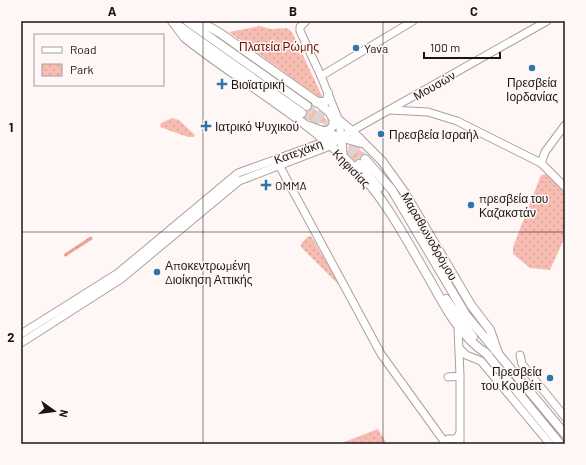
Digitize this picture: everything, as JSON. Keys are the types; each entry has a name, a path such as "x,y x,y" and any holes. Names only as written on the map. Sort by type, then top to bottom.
{"main road":[{"name":"Κηφισίας","path":"171,21 302,113"},
{"name":"Κηφισίας","path":"171,21 185,38 197,48 328,144 370,185 389,211 458,328 474,346 488,355"},
{"path":"187,21 307,106"},
{"path":"199,21 220,33 316,102 352,131 365,145"},
{"path":"306,21 300,27 300,31 339,120 344,159"},
{"path":"320,76 413,21"},
{"name":"Μουσών","path":"341,137 547,21"},
{"path":"316,102 320,104 325,102 328,98 328,93"},
{"path":"390,110 428,112 457,121 540,162 565,187"},
{"path":"322,131 328,131 333,126 334,120 331,114"},
{"path":"298,121 322,131 353,139 365,145"},
{"path":"540,162 544,152 565,125"},
{"name":"Κατεχάκη","path":"21,343 121,279 239,181 328,144 341,137"},
{"name":"Κατεχάκη","path":"21,334 118,272 238,173 328,144"},
{"name":"Μαραθωνοδρόμου","path":"365,145 382,161 401,187 453,276 490,330 498,353"},
{"name":"Κηφισίας","path":"560,444 460,321 397,215 362,161 392,190 466,315 565,434"},
{"path":"279,165 381,354 438,432 449,442 456,439 460,433"},
{"path":"458,328 460,444"},
{"path":"459,348 466,355 481,361 550,444"},
{"path":"520,356 522,364 565,417"},
{"path":"448,377 460,376"}],"green space":[{"name":"Πλατεία Ρώμης","path":"260,26 271,29 287,28 292,32 323,98 320,98 229,32"},
{"path":"311,106 326,119 326,124 311,121 303,117"},
{"path":"172,118 179,120 195,135 194,137 188,137 160,127 161,123"},
{"path":"350,145 359,149 363,153 354,161 350,155 348,147"},
{"path":"547,174 565,191 565,237 550,270 530,268 513,254 513,247 541,175"},
{"path":"91,236 93,239 65,257 64,254"},
{"path":"311,236 340,286 301,247 301,244 307,237"},
{"path":"378,429 387,444 339,444"}],"tunnel":[{"path":"307,106 342,134 365,159"},
{"path":"302,113 329,132"},
{"path":"339,142 359,164"}],"place":[{"name":"Yava","path":"356,48"},
{"name":"Πρεσβεία Ιορδανίας","path":"532,68"},
{"name":"Βιοϊατρική","path":"222,84"},
{"name":"Ιατρικό Ψυχικού","path":"206,126"},
{"name":"Πρεσβεία Ισραήλ","path":"381,134"},
{"name":"OMMA","path":"266,185"},
{"name":"πρεσβεία του Καζακστάν","path":"471,205"},
{"name":"Αποκεντρωμένη Διοίκηση Αττικής","path":"157,272"},
{"name":"Πρεσβεία του Κουβέιτ","path":"550,378"}]}
